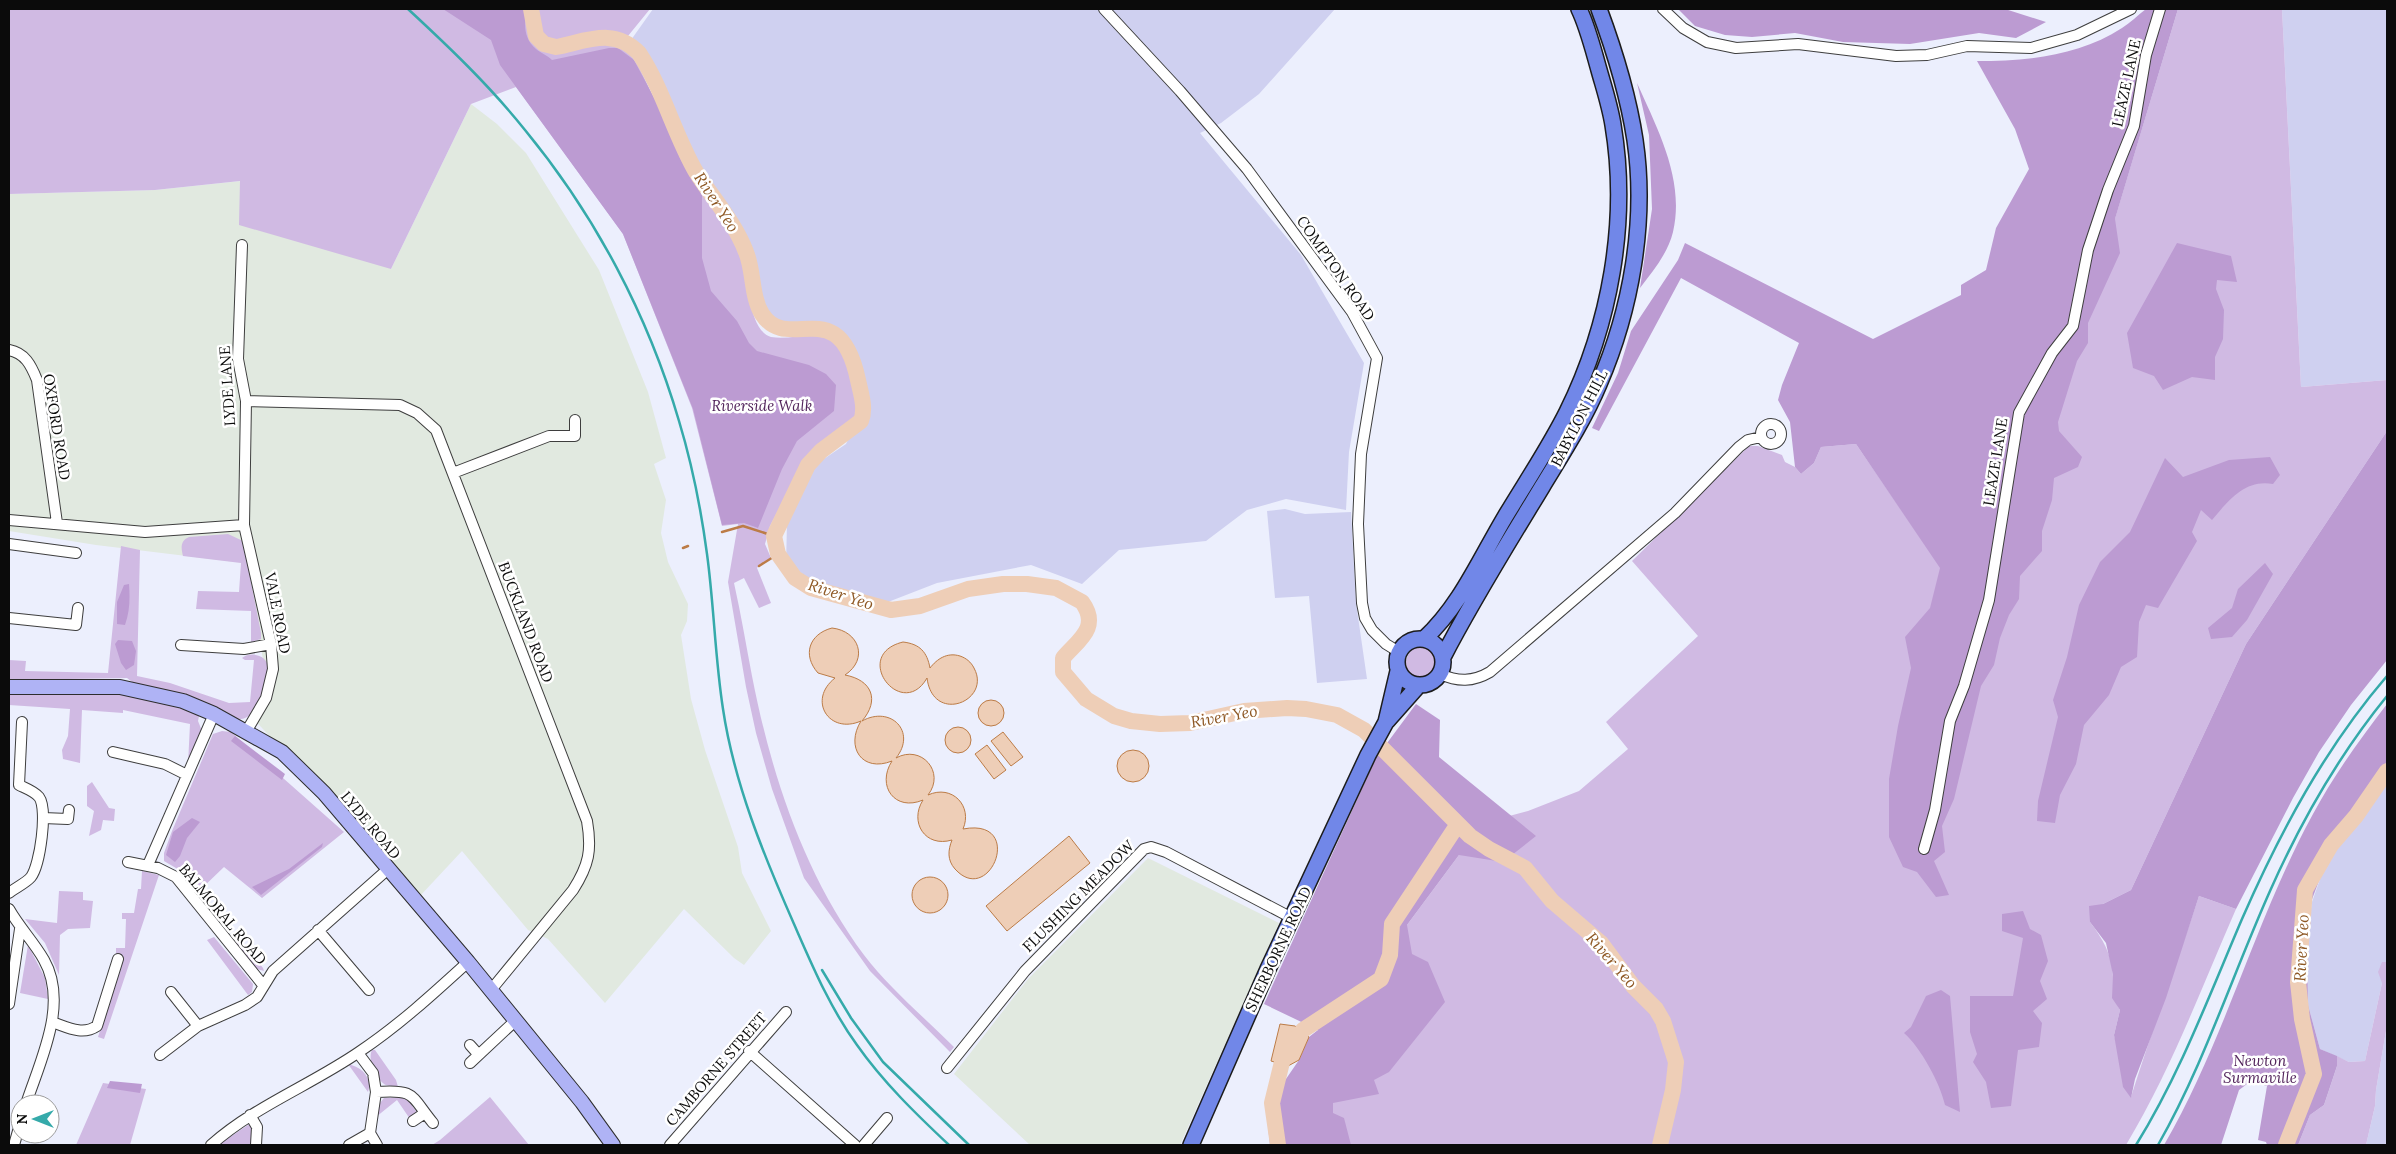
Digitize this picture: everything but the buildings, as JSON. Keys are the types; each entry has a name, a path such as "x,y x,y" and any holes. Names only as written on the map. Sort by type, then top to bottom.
{"main road":[{"name":"BABYLON HILL","path":"1424,639 1441,623 1461,594 1567,412 1601,323 1612,270 1619,176 1613,124 1586,23 1579,9"},
{"name":"BABYLON HILL","path":"1443,657 1466,614 1580,423 1599,386 1628,299 1636,241 1638,192 1636,141 1617,58 1599,9"},
{"path":"1537,464 1550,473"},
{"path":"1386,722 1398,672 1397,658 1399,652 1409,641 1424,639 1436,645 1443,657 1440,674 1431,683 1418,686 1406,682 1398,672"},
{"path":"1386,722 1418,686"},
{"name":"SHERBORNE ROAD","path":"1191,1145 1292,918 1368,755 1386,722"}],"street":[{"name":"COMPTON ROAD","path":"1104,9 1180,91 1247,169 1352,312 1377,358 1361,454 1358,524 1362,604 1365,618 1372,630 1386,644 1399,652"},
{"path":"1663,9 1683,28 1707,42 1736,48 1798,44 1896,56 1927,54 1966,46 2031,48 2077,35 2131,9"},
{"name":"LEAZE LANE","path":"1924,849 1935,810 1950,721 1964,686 1989,600 2019,413 2052,353 2073,326 2088,250 2108,190 2134,126 2146,55 2160,9"},
{"name":"LYDE LANE","path":"242,245 238,359 246,400 244,524"},
{"name":"OXFORD ROAD","path":"9,350 20,352 32,367 36,380 57,523"},
{"name":"BUCKLAND ROAD","path":"246,400 400,405 417,413 436,430 587,821 590,841 584,873 574,890 491,990"},
{"path":"453,472 549,436 574,436 575,420"},
{"path":"1440,674 1462,682 1481,677 1490,672 1675,513 1738,447 1748,440 1761,437"},
{"path":"9,520 145,532 244,524"},
{"name":"VALE ROAD","path":"244,524 271,644 273,669 266,698 246,732"},
{"path":"9,544 76,553"},
{"path":"74,636 78,608"},
{"path":"9,618 76,625"},
{"path":"181,645 244,649 271,644"},
{"name":"LYDE ROAD","path":"9,687 120,687 183,702 214,714 282,752 324,793 387,870 468,962 582,1102 613,1145"},
{"path":"148,865 214,714"},
{"path":"9,893 31,877 39,856 43,818 40,799 19,785 22,722"},
{"path":"114,752 165,764 188,775"},
{"path":"43,818 68,819 69,810"},
{"name":"FLUSHING MEADOW","path":"947,1068 1025,971 1144,849 1151,847 1166,852 1292,918"},
{"name":"BALMORAL ROAD","path":"128,862 148,865 166,871 176,877 263,985"},
{"path":"160,1055 198,1026 245,1005 257,997 273,971 387,870"},
{"path":"9,909 20,929 44,960 50,977 54,1001 52,1022 29,1094"},
{"path":"9,1004 20,929"},
{"path":"318,930 369,990"},
{"path":"52,1022 76,1030 89,1031 97,1026 118,959"},
{"path":"211,1145 250,1115 358,1053 404,1019 468,962"},
{"path":"171,992 198,1026"},
{"name":"CAMBORNE STREET","path":"670,1145 749,1052 786,1012"},
{"path":"470,1063 515,1021"},
{"path":"470,1045 478,1054"},
{"path":"749,1052 855,1145"},
{"path":"358,1053 372,1073 376,1092 370,1133 377,1145"},
{"path":"376,1092 406,1092 412,1095 433,1123"},
{"path":"413,1121 426,1113"},
{"path":"250,1115 257,1128 256,1145"},
{"path":"864,1145 888,1118"},
{"path":"349,1145 370,1133"}],"shaded area":[{"path":"653,9 1335,9 1259,94 1221,123 1200,133 1301,255 1364,363 1349,452 1346,510 1286,499 1247,510 1206,541 1119,550 1082,584 1031,565 937,583 888,602 827,593 786,567 787,522 812,467 846,444 863,408 856,373 831,333 770,323 749,292 747,252 721,206 693,166 631,40"},
{"path":"2282,9 2387,9 2387,380 2301,387"},
{"path":"471,104 497,124 526,153 599,270 648,392 666,458 654,464 666,500 661,533 668,562 688,604 687,621 681,635 691,699 705,750 738,847 742,873 771,931 744,965 734,958 684,909 605,1003 548,939 528,930 462,851 420,896 248,713 265,669 244,563 96,545 9,531 9,194 155,190 241,181 391,269"},
{"path":"1285,509 1305,514 1351,512 1356,603 1367,679 1317,683 1309,596 1275,598 1267,511"},
{"path":"832,628 849,634 858,647 857,661 845,675 862,681 870,692 871,706 862,721 883,716 898,724 904,739 902,748 896,758 905,755 922,757 932,769 934,778 933,786 928,795 945,792 952,795 963,805 965,820 963,829 982,829 993,836 997,847 996,859 990,870 980,878 968,878 952,866 949,855 952,840 934,840 927,837 922,831 918,817 919,808 923,800 913,803 904,802 897,800 891,794 887,787 886,779 892,761 881,764 872,763 859,755 855,740 861,721 850,724 840,723 831,719 826,713 822,705 823,696 827,687 835,678 818,673 810,659 809,652 813,640 824,631"},
{"path":"903,642 914,645 922,650 927,657 930,668 939,659 951,655 966,659 974,668 977,680 975,690 969,698 960,703 949,704 939,701 931,692 927,678 917,690 905,693 894,689 886,681 881,671 881,659 888,649"},
{"path":"991,700 1001,703 1004,713 1001,723 991,726 981,723 978,713 981,703"},
{"path":"958,727 968,730 971,740 968,750 958,753 948,750 945,740 948,730"},
{"path":"1003,732 1023,757 1011,766 991,741"},
{"path":"987,745 1006,770 994,779 975,754"},
{"path":"1133,750 1139,751 1144,755 1148,760 1148,772 1144,777 1139,781 1133,782 1127,781 1122,777 1118,772 1117,766 1118,760 1122,755 1127,751"},
{"path":"2385,764 2387,766 2387,962 2382,962 2382,983 2365,1061 2349,1062 2320,1049 2308,1005 2307,936 2312,902 2326,862 2360,816 2359,804"},
{"path":"1069,836 1090,863 1007,931 986,906"},
{"path":"1148,858 1279,923 1180,1145 1030,1145 954,1074 1028,979"},
{"path":"930,877 937,878 943,882 947,888 947,902 943,908 937,912 930,913 923,912 917,908 913,902 912,895 913,888 917,882 923,878"},
{"path":"1280,1024 1295,1026 1309,1037 1299,1060 1288,1066 1271,1061"},
{"path":"2387,1025 2387,1145 2366,1145 2375,1106"}],"green space":[{"path":"9,9 650,9 619,47 630,54 638,65 680,156 738,247 743,259 753,314 757,324 763,332 771,337 784,338 816,335 832,340 841,349 854,372 859,400 856,423 824,443 803,463 770,526 765,544 771,558 760,564 757,568 771,603 759,608 744,578 734,583 769,750 780,786 807,857 843,924 864,955 896,991 954,1047 950,1052 870,971 804,878 772,789 756,733 746,687 728,582 738,524 722,526 692,408 623,234 516,87 471,104 391,269 239,225 240,181 155,190 9,194"},
{"name":"Riverside Walk","path":"443,9 527,9 525,25 529,40 536,49 552,60 609,48 618,48 634,60 658,105 681,160 702,193 702,258 711,291 737,321 749,343 757,351 809,365 826,374 836,385 834,411 797,441 782,469 758,528 744,523 722,525 693,409 623,234 500,65 491,40"},
{"path":"1678,9 2005,9 2046,22 2016,38 1979,33 1910,44 1843,42 1795,33 1752,37 1725,35 1695,26"},
{"path":"2146,9 2178,9 2115,219 2120,253 2088,323 2088,343 2077,361 2058,422 2059,431 2082,457 2078,467 2054,478 2052,500 2042,531 2042,551 2020,576 2019,599 2009,615 2000,638 1994,665 1981,686 1954,799 1942,826 1945,852 1934,861 1949,895 1936,897 1917,872 1903,867 1889,837 1889,779 1911,668 1905,637 1930,608 1940,568 1856,444 1821,447 1814,463 1801,474 1795,467 1790,422 1778,400 1799,343 1681,278 1599,431 1592,428 1618,373 1631,331 1678,260 1685,243 1873,339 1961,295 1961,285 1986,270 1996,228 2029,169 2015,129 1977,61 2034,58 2070,51 2088,45 2125,26"},
{"path":"2178,9 2282,9 2301,387 2387,380 2387,431 2246,644 2131,890 2103,904 2090,922 2103,941 2111,961 2114,997 2120,1010 2114,1035 2131,1097 2199,896 2236,909 2171,1058 2126,1145 1293,1145 1398,975 1407,925 1459,855 1472,826 1528,811 1579,791 1628,749 1606,722 1698,636 1632,561 1749,446 1758,446 1782,455 1785,462 1795,467 1801,474 1814,463 1821,447 1856,444 1941,568 1992,628"},
{"path":"1637,83 1661,137 1667,156 1675,193 1676,213 1668,247 1660,262 1640,288 1652,209 1649,135"},
{"path":"2177,243 2231,256 2237,282 2217,280 2216,289 2224,310 2223,339 2215,357 2215,380 2192,377 2163,390 2154,376 2133,368 2127,333"},
{"path":"2387,431 2387,660 2351,705 2319,752 2236,909 2199,896 2166,998 2135,1079 2131,1098 2123,1087 2114,1035 2120,1010 2112,998 2113,975 2106,943 2090,922 2089,906 2103,904 2131,890 2246,644"},
{"path":"2270,457 2280,475 2273,484 2263,483 2246,488 2231,499 2212,520 2201,510 2192,532 2197,541 2158,608 2146,605 2139,622 2137,657 2121,667 2109,695 2084,725 2076,764 2060,795 2055,823 2037,821 2038,801 2058,717 2053,700 2067,657 2079,605 2100,562 2130,532 2165,458 2183,477 2229,460"},
{"path":"228,534 243,541 261,633 261,639 251,642 251,611 196,609 198,591 239,592 241,563 183,556 182,553 183,543 189,537"},
{"path":"121,546 140,550 137,676 170,683 229,703 250,702 254,660 242,658 250,655 262,657 267,664 268,674 258,703 250,715 242,719 236,718 179,696 136,685 127,678 9,680 9,660 26,661 25,671 108,673"},
{"path":"2265,563 2273,574 2247,620 2232,637 2211,639 2208,628 2232,608 2238,589"},
{"path":"129,584 127,620 125,625 117,624 117,602 124,585"},
{"path":"118,640 132,641 136,651 134,665 126,670 121,663 115,644"},
{"path":"1423,646 1430,647 1435,651 1439,656 1439,670 1435,675 1430,679 1423,680 1416,679 1411,675 1407,670 1406,663 1407,656 1411,651 1416,647"},
{"path":"56,691 66,694 98,692 123,694 163,701 199,716 198,721 202,731 188,764 190,724 123,710 123,713 82,710 80,763 63,759 62,750 68,736 70,709 9,705 9,692"},
{"path":"1416,704 1440,720 1439,757 1536,836 1503,862 1459,855 1407,925 1412,954 1428,962 1445,1002 1389,1072 1374,1080 1379,1094 1333,1103 1333,1113 1344,1118 1351,1145 1270,1145 1266,1108 1299,1060 1309,1037 1318,1030 1264,1004 1376,758"},
{"name":"Newton Surmaville","path":"2387,704 2387,766 2385,765 2359,804 2360,816 2326,862 2311,902 2307,936 2308,1005 2320,1049 2337,1056 2337,1066 2324,1105 2310,1115 2298,1145 2267,1145 2266,1142 2258,1140 2267,1086 2251,1081 2239,1090 2221,1145 2164,1145 2186,1105 2205,1064 2292,854 2330,785 2357,744"},
{"path":"222,731 231,732 344,832 262,898 224,867 198,892 181,871 164,861 164,853 172,831 213,734"},
{"path":"235,736 285,774 282,780 231,741"},
{"path":"92,782 109,808 115,809 114,821 103,820 101,830 89,836 94,811 87,806 87,786"},
{"path":"192,818 200,822 187,838 180,856 175,862 166,855 173,832"},
{"path":"323,843 322,847 261,895 252,887 289,869"},
{"path":"142,871 159,875 104,1039 98,1037 123,960 116,957 116,948 125,948 126,919 122,919 122,913 134,913 138,889 141,889"},
{"path":"59,891 83,892 83,900 93,901 90,928 68,929 60,935 59,975 45,943 25,919 57,923"},
{"path":"2023,911 2030,929 2041,935 2048,961 2040,981 2047,999 2033,1011 2042,1023 2039,1047 2018,1050 2011,1106 1991,1108 1986,1082 1973,1062 1977,1054 1970,1032 1970,996 2013,996 2023,938 2002,931 2002,914"},
{"path":"237,935 264,971 254,967 247,959 235,940"},
{"path":"214,937 253,984 252,992 248,995 207,940"},
{"path":"28,945 45,978 48,999 20,993"},
{"path":"2382,962 2387,962 2387,1025 2375,1106 2366,1145 2298,1145 2310,1115 2324,1105 2337,1066 2337,1056 2349,1062 2365,1061 2382,983 2378,972"},
{"path":"1941,990 1950,996 1960,1112 1945,1105 1929,1066 1917,1047 1904,1033 1911,1027 1926,996"},
{"path":"372,1050 375,1050 396,1080 398,1087 386,1085 379,1079 372,1064"},
{"path":"348,1064 365,1074 369,1082 368,1092"},
{"path":"110,1081 142,1084 140,1093 107,1088"},
{"path":"103,1083 146,1089 130,1145 76,1145"},
{"path":"406,1097 418,1114 410,1119 397,1100 376,1117 376,1108 384,1098"},
{"path":"490,1097 529,1145 432,1145 440,1140"},
{"path":"252,1124 251,1145 218,1145 248,1125"}],"waterway":[{"name":"River Yeo","path":"531,9 536,36 544,44 556,47 589,39 610,38 630,45 639,53 655,81 696,172 741,241 749,259 756,299 762,314 773,325 785,329 826,330 839,337 849,353 858,380 862,401 861,421 821,451 808,465 774,536 778,554 795,578 811,588 891,610 920,606 968,589 1003,584 1027,584 1056,588 1082,602 1089,619 1085,633 1063,658 1063,672 1086,699 1114,716 1131,721 1160,724 1190,723 1244,711 1287,708 1306,709 1337,715 1364,730 1470,836 1489,849 1525,868 1552,901 1601,943 1633,986 1656,1009 1663,1021 1676,1062 1673,1090 1660,1145"},
{"path":"722,532 743,526 774,536"},
{"path":"683,548 688,546"},
{"path":"759,566 778,554"},
{"name":"River Yeo","path":"2286,1145 2314,1074 2302,1019 2298,982 2305,890 2331,845 2356,816 2387,771"},
{"name":"River Yeo","path":"1278,1145 1272,1103 1283,1058 1303,1030 1381,979 1390,955 1392,924 1458,824"}],"railway":[{"path":"408,9 483,82 512,114 550,163 596,231 635,305 652,343 666,382 684,437 692,470 707,554 720,690 728,737 742,792 761,846 815,971 847,1031 889,1085 949,1145"},
{"path":"2136,1145 2180,1063 2242,919 2288,823 2344,732 2387,676"},
{"path":"2158,1145 2190,1083 2256,923 2295,839 2337,765 2369,718 2387,696"},
{"path":"822,970 851,1018 883,1062 969,1145"}]}
